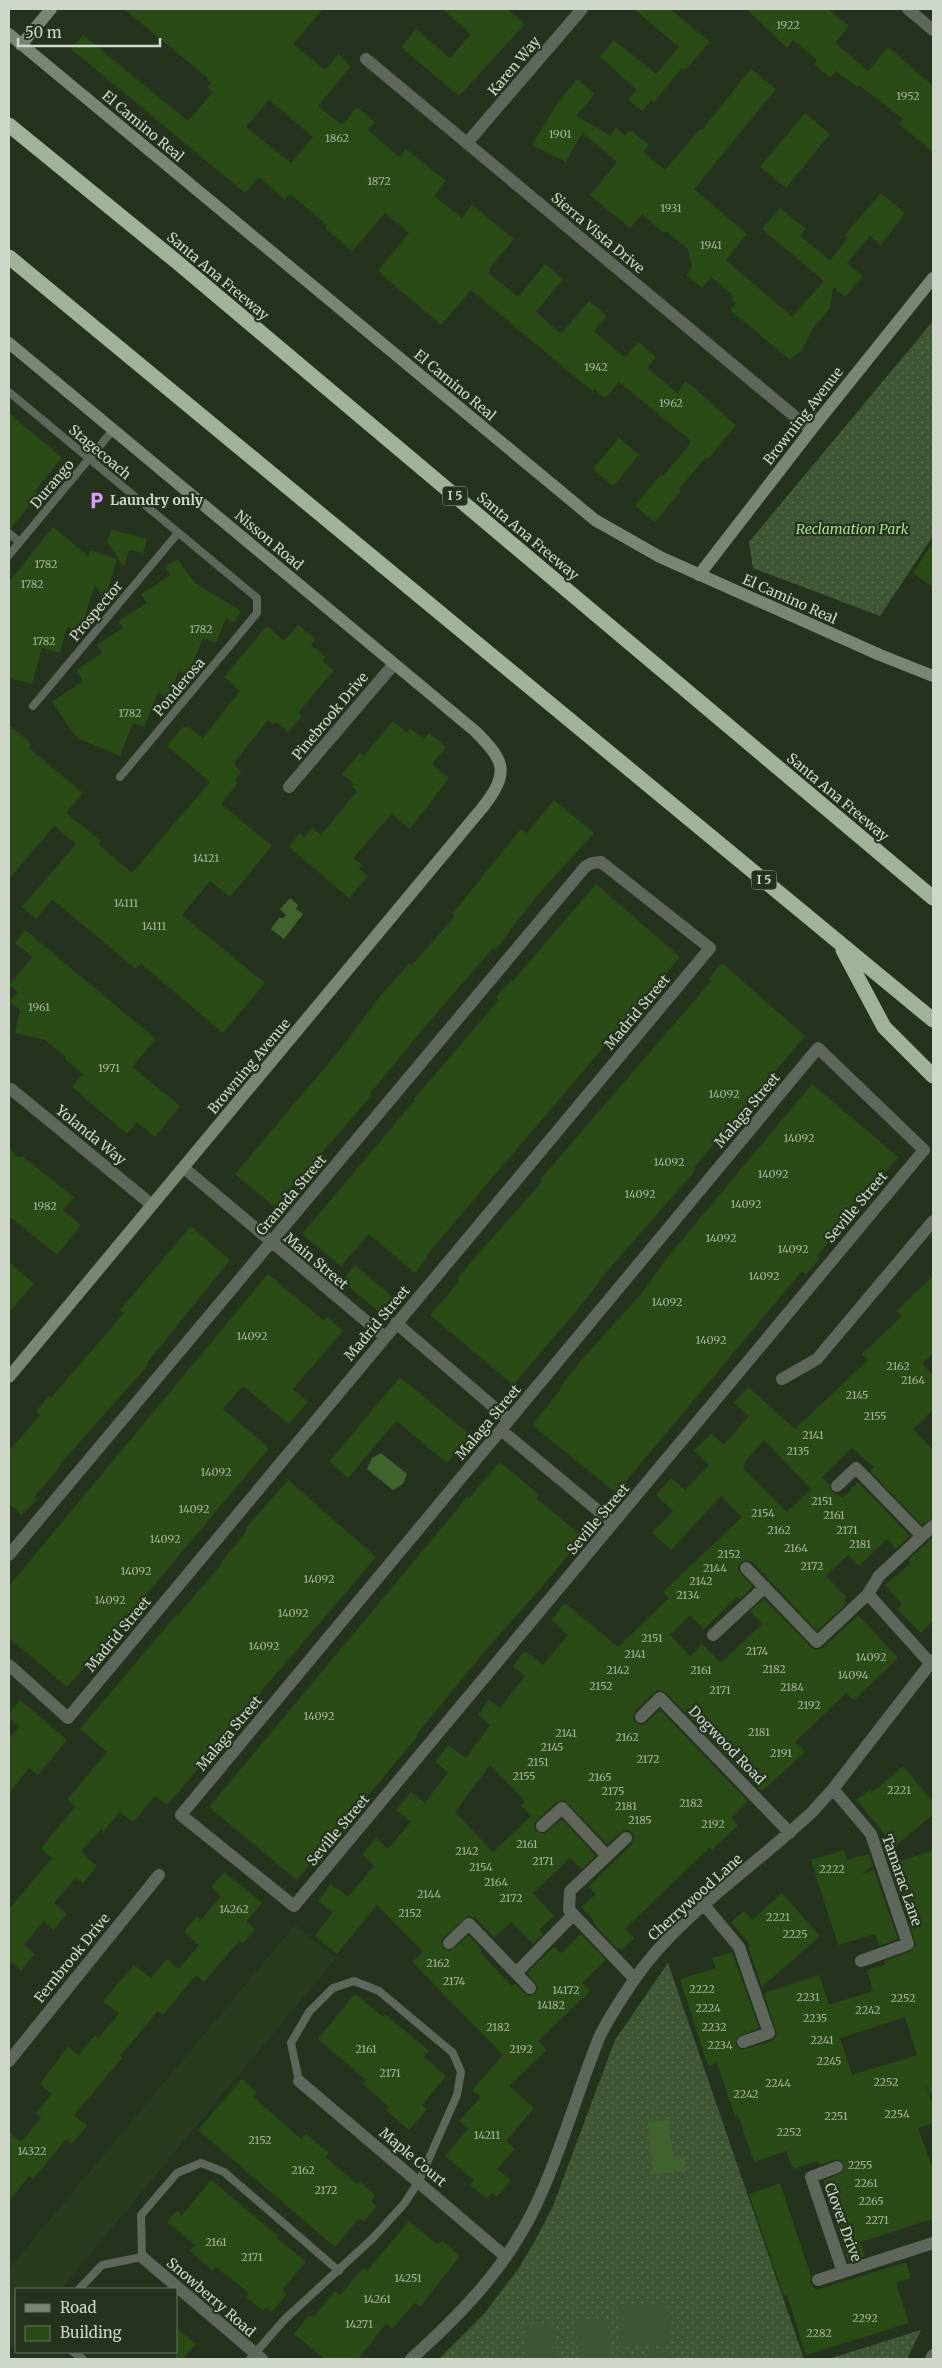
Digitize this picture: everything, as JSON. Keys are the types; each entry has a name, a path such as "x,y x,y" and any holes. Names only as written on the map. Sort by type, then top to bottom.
{"highway":[{"name":"Santa Ana Freeway","path":"9,125 177,262 933,898"},
{"name":"I 5","path":"9,257 933,1020"},
{"path":"900,870 933,886"},
{"path":"839,942 884,1026 933,1076"}],"main road":[{"path":"21,45 51,9"},
{"name":"El Camino Real","path":"9,34 580,508 623,538 700,575 880,655 933,676"},
{"name":"Browning Avenue","path":"700,575 811,430 933,278"},
{"name":"Nisson Road","path":"9,343 475,732 496,752 501,768"},
{"name":"Browning Avenue","path":"9,1377 483,807 497,788 501,768"}],"street":[{"name":"Karen Way","path":"468,143 582,9"},
{"path":"908,9 933,30"},
{"name":"Sierra Vista Drive","path":"366,59 811,430"},
{"name":"Pinebrook Drive","path":"289,788 394,664"},
{"name":"Granada Street","path":"9,1555 585,867 592,863 601,862 710,948"},
{"name":"Madrid Street","path":"9,1665 68,1718 710,948"},
{"name":"Malaga Street","path":"294,1906 181,1815 818,1048 924,1150"},
{"name":"Yolanda Way","path":"11,1089 152,1204"},
{"name":"Seville Street","path":"294,1906 924,1150"},
{"name":"Main Street","path":"184,1168 384,1337"},
{"path":"782,1379 816,1360 933,1221"},
{"path":"396,1323 509,1420"},
{"path":"500,1430 613,1523"},
{"path":"837,1486 856,1468 922,1536"},
{"path":"746,1568 817,1642 868,1594 879,1576 933,1526"},
{"path":"713,1635 765,1588"},
{"path":"868,1594 932,1661"},
{"name":"Cherrywood Lane","path":"411,2359 460,2315 506,2257 533,2212 558,2152 600,2036 635,1979 663,1944 790,1833 833,1789 932,1661"},
{"name":"Dogwood Road","path":"641,1717 660,1698 790,1833"},
{"name":"Tamarac Lane","path":"833,1789 871,1834 908,1944 861,1960"},
{"path":"542,1826 562,1808 607,1856"},
{"path":"626,1838 570,1891 569,1910 635,1979"},
{"name":"Fernbrook Drive","path":"9,2061 159,1874"},
{"path":"705,1906 739,1947 769,2033 742,2042"},
{"path":"516,1973 573,1915"},
{"path":"449,1942 469,1924 530,1988"},
{"name":"Maple Court","path":"299,2081 419,2181 506,2257"},
{"name":"Clover Drive","path":"837,2167 811,2176 844,2272 933,2243"},
{"name":"Snowberry Road","path":"142,2256 256,2357"},
{"path":"818,2280 844,2272"},
{"path":"931,2359 933,2355"}],"lane":[{"name":"Stagecoach","path":"9,392 257,598 257,613"},
{"name":"Durango","path":"9,555 113,430"},
{"path":"9,533 19,542"},
{"name":"Prospector","path":"33,706 178,533"},
{"name":"Ponderosa","path":"120,777 257,613"},
{"path":"256,2357 285,2320 373,2238 404,2204 419,2181 457,2095 461,2072 453,2053 379,1991 354,1981 333,1988 309,2012 291,2043 299,2081"},
{"path":"80,2288 102,2265 142,2256 141,2215 177,2173 201,2163 224,2172 339,2271"}],"shaded area":[{"path":"290,898 298,905 296,909 303,914 284,939 271,929 279,918 283,918 286,915 280,909"},
{"path":"381,1453 407,1474 403,1484 393,1490 367,1469 372,1458"},
{"path":"295,1925 336,1958 62,2288 15,2288 15,2344 9,2352 9,2269"},
{"path":"669,2120 673,2159 685,2158 686,2171 653,2174 648,2122"}],"green space":[{"name":"Reclamation Park","path":"933,321 933,536 880,616 753,568 749,542"},
{"path":"668,1963 804,2359 439,2359 484,2314 519,2268 536,2239 553,2206 615,2040"},
{"path":"667,2302 670,2343 620,2347 617,2306"},
{"path":"607,2318 610,2359 579,2359 576,2321"},
{"path":"555,2323 558,2359 526,2359 524,2325"},
{"path":"921,2330 907,2359 828,2359"},
{"path":"670,2351 671,2359 620,2359 620,2355"}],"building":[{"path":"124,9 323,9 293,44 325,70 338,54 351,66 318,106 342,125 357,107 375,122 368,130 399,157 406,149 446,181 434,196 462,218 472,205 514,239 489,269 491,270 488,273 518,297 545,264 563,279 536,312 561,334 589,301 607,316 594,331 625,358 638,342 656,357 647,368 677,393 686,381 736,425 708,459 706,457 679,489 681,491 655,522 635,506 661,474 663,476 690,444 690,440 619,382 605,398 594,389 592,391 471,290 441,325 378,271 409,233 385,213 352,251 325,228 327,225 290,194 285,200 259,177 245,193 71,49 83,35 188,121 213,92 207,87 211,83 208,78","holes":["269,100 313,137 291,163 246,127"]},
{"path":"442,9 507,9 525,24 459,96 401,47 416,29 450,58 471,34"},
{"path":"634,9 670,9 710,42 685,70 682,68 654,102 651,100 642,111 628,100 637,90 600,57 614,40 656,74 679,47"},
{"path":"746,9 828,9 849,26 835,43 868,71 888,47 933,86 933,152 899,124 903,119 859,85 857,87 836,71 830,78 814,64 817,60 793,40 787,48"},
{"path":"751,69 776,89 694,189 747,234 726,260 792,317 824,281 762,229 780,208 806,229 800,236 830,260 848,238 845,235 881,193 905,213 881,245 870,236 847,263 863,276 845,297 833,287 830,308 814,327 801,351 790,360 730,310 736,303 731,300 734,296 711,277 702,288 686,275 692,268 688,249 666,231 664,233 642,214 630,228 590,195 617,162 582,133 566,162 532,145 556,105 577,79 595,94 576,116 610,135 616,128 625,136 630,130 649,145 643,152 665,170 700,129 702,130"},
{"path":"805,113 830,134 786,188 760,167"},
{"path":"9,413 62,458 35,491 39,494 11,528 9,528"},
{"path":"619,438 639,455 613,486 593,469"},
{"path":"53,527 88,556 90,550 117,559 105,600 95,585 80,632 67,627 60,653 42,648 32,684 9,678 9,582"},
{"path":"111,529 147,539 143,553 129,550 124,567 107,542"},
{"path":"933,542 933,587 913,573"},
{"path":"177,559 195,583 241,611 234,623 226,618 216,643 203,638 188,675 179,671 168,697 158,693 144,727 133,723 120,756 77,738 52,702 83,681 76,670 102,653 97,645 123,628 118,621 147,603 141,594 171,575 165,567"},
{"path":"298,625 316,639 311,645 326,657 322,661 334,670 298,713 302,716 288,732 276,722 274,725 268,720 234,763 241,773 235,780 238,783 221,804 272,846 230,897 210,881 182,915 265,983 223,1033 141,964 136,969 52,899 36,919 22,907 76,844 54,826 9,879 9,725 32,744 29,748 83,793 66,813 101,841 98,844 132,873 210,782 167,746 183,727 189,727 203,738 240,691 224,677 267,626 284,641"},
{"path":"393,721 407,733 410,728 424,739 429,733 446,747 432,764 449,778 410,829 392,814 353,858 362,865 359,869 368,876 349,898 289,847 300,833 305,837 312,828 321,835 350,800 357,791 352,787 354,784 342,774 360,753 364,756"},
{"path":"554,800 594,833 535,898 495,950 493,948 422,1030 369,1095 371,1096 275,1207 235,1174 342,1047 381,995 410,963 412,965 455,916 452,914 521,829 527,833"},
{"path":"596,884 680,957 426,1256 428,1257 415,1273 369,1234 341,1266 302,1234 499,1000 496,997 511,980 513,981"},
{"path":"25,930 156,1039 132,1067 180,1106 155,1137 137,1122 127,1134 72,1087 83,1074 65,1059 66,1057 45,1040 15,1033 20,1010 10,1002 18,992 9,985 33,957 15,943"},
{"path":"722,963 805,1036 693,1169 695,1171 609,1269 583,1303 513,1385 430,1315 460,1281 457,1279 471,1262 542,1182 540,1180 711,981 708,979"},
{"path":"812,1084 898,1157 817,1256 820,1258 806,1274 802,1271 616,1493 532,1425 586,1355 641,1294 667,1258"},
{"path":"9,1149 19,1158 22,1156 74,1197 63,1210 81,1225 57,1255 9,1216"},
{"path":"191,1226 230,1260 147,1363 148,1365 61,1463 34,1497 37,1499 22,1515 9,1504 9,1451 40,1415 36,1411 49,1396 51,1398 124,1313 120,1310"},
{"path":"9,1262 34,1284 9,1312"},
{"path":"355,1265 394,1298 381,1314 342,1281"},
{"path":"268,1274 324,1321 327,1317 343,1331 293,1389 308,1402 289,1424 243,1386 223,1409 269,1448 135,1608 137,1610 67,1687 9,1638 9,1586"},
{"path":"933,1276 933,1353 922,1363 933,1375 933,1410 913,1429 933,1450 933,1518 922,1525 870,1471 874,1467 852,1448 822,1477 829,1484 831,1491 843,1498 858,1482 910,1536 896,1549 887,1539 859,1566 848,1555 826,1576 846,1597 844,1600 847,1603 817,1631 752,1562 745,1560 738,1565 738,1570 753,1587 739,1600 737,1597 704,1629 690,1615 670,1635 690,1656 702,1644 721,1663 762,1624 750,1611 764,1599 814,1650 823,1648 858,1615 898,1658 854,1700 846,1693 795,1742 805,1752 763,1790 760,1790 665,1692 658,1690 635,1711 633,1720 643,1725 660,1710 748,1801 731,1818 738,1825 712,1850 710,1847 625,1929 634,1938 622,1950 619,1947 617,1949 581,1907 596,1894 588,1887 632,1844 634,1836 629,1830 624,1830 607,1844 564,1800 557,1802 537,1820 534,1824 536,1831 544,1834 562,1819 596,1856 582,1869 570,1858 533,1893 554,1916 539,1930 543,1934 533,1944 511,1922 494,1938 475,1918 468,1916 441,1940 443,1948 450,1951 469,1935 482,1950 480,1952 512,1986 515,1984 528,1996 535,1994 538,1987 527,1973 554,1946 561,1953 581,1934 606,1960 582,1983 590,1991 538,2041 547,2050 509,2086 534,2108 506,2141 515,2149 497,2169 511,2180 497,2197 492,2193 487,2199 470,2185 474,2180 445,2156 468,2129 459,2121 481,2097 472,2090 503,2055 412,1962 423,1952 377,1905 337,1954 315,1936 333,1912 318,1901 331,1884 348,1897 374,1866 362,1855 376,1838 388,1849 411,1822 396,1810 411,1792 425,1803 448,1772 435,1762 448,1745 466,1758 490,1725 478,1715 489,1700 500,1708 525,1676 513,1666 525,1651 543,1665 568,1635 551,1620 565,1603 618,1647 669,1598 663,1592 742,1517 721,1496 671,1550 652,1533 673,1511 656,1495 671,1478 685,1490 709,1465 694,1451 711,1433 724,1445 749,1416 734,1403 748,1387 795,1429 868,1360 862,1354 902,1316 896,1311","holes":["764,1440 811,1489 787,1512 743,1468 744,1463","490,1765 525,1801 521,1805 531,1816 493,1852 455,1812"]},
{"path":"400,1377 470,1435 447,1463 396,1421 348,1478 329,1462"},
{"path":"500,1462 539,1495 536,1498 583,1537 484,1652 416,1735 418,1736 297,1880 209,1807 467,1497 469,1498"},
{"path":"288,1480 376,1557 207,1755 209,1756 167,1805 155,1796 133,1822 120,1812 104,1831 101,1829 81,1852 97,1866 83,1883 76,1878 54,1903 67,1914 54,1930 44,1921 24,1945 35,1954 21,1971 11,1962 9,1964 9,1909 52,1858 41,1848 75,1807 67,1800 107,1752 80,1729 221,1565 247,1531 245,1529"},
{"path":"933,1537 933,1621 921,1633 897,1609 902,1604 885,1585 911,1563 908,1560"},
{"path":"20,1700 67,1740 38,1775 29,1768 9,1793 9,1739 19,1727 9,1718 9,1713"},
{"path":"903,1766 933,1802 933,1814 886,1854 885,1849 894,1846 857,1800 870,1789 873,1792"},
{"path":"844,1850 847,1860 869,1854 873,1865 862,1874 874,1870 898,1939 879,1946 875,1934 838,1945 811,1860"},
{"path":"933,1850 933,2093 930,2093 925,2082 933,2106 933,2123 918,2128 933,2170 933,2219 860,2242 865,2256 848,2262 823,2181 843,2172 844,2164 838,2159 819,2165 817,2161 793,2169 786,2151 754,2162 738,2115 735,2116 717,2063 708,2066 680,1979 716,1968 712,1958 732,1952 759,2028 737,2037 736,2045 742,2050 772,2041 777,2035 764,1993 819,1975 829,2005 873,1991 867,1970 885,1965 884,1961 911,1951 916,1945 890,1865","holes":["905,2017 917,2055 852,2075 840,2038"]},
{"path":"224,1872 262,1903 246,1922 255,1929 243,1944 239,1941 204,1982 196,1975 163,2015 158,2011 120,2056 122,2058 74,2115 87,2126 72,2144 66,2139 33,2179 29,2176 9,2201 9,2132 21,2142 41,2118 36,2113 52,2094 40,2084 68,2046 79,2055 95,2035 98,2038 119,2014 103,2001 134,1965 151,1978 167,1959 179,1969 199,1945 184,1932 197,1916 201,1920 221,1896 211,1887"},
{"path":"782,1893 820,1936 762,1987 748,1947 751,1946 731,1922 744,1911 752,1920"},
{"path":"355,1994 383,2017 385,2014 429,2051 424,2057 446,2076 422,2105 427,2109 409,2130 386,2110 389,2107 363,2084 366,2080 318,2039"},
{"path":"242,2079 257,2092 253,2097 301,2139 306,2134 329,2153 325,2157 357,2184 359,2181 375,2195 371,2201 377,2206 364,2221 359,2218 335,2247 198,2130"},
{"path":"211,2180 306,2262 282,2290 287,2294 272,2312 266,2307 263,2311 246,2297 249,2293 216,2267 213,2271 190,2251 195,2245 167,2222 177,2210 182,2215"},
{"path":"780,2183 811,2276 810,2283 816,2290 906,2262 911,2278 896,2283 909,2323 806,2355 787,2295 784,2296 749,2194"},
{"path":"409,2221 438,2245 442,2241 460,2256 420,2307 415,2303 392,2329 386,2324 358,2359 325,2359 294,2334 309,2315 313,2318 335,2291 340,2295 363,2268 367,2271"},
{"path":"178,2330 196,2344 183,2359 176,2359 176,2353 178,2353"}],"place":[{"name":"Laundry only","path":"96,500"}]}
